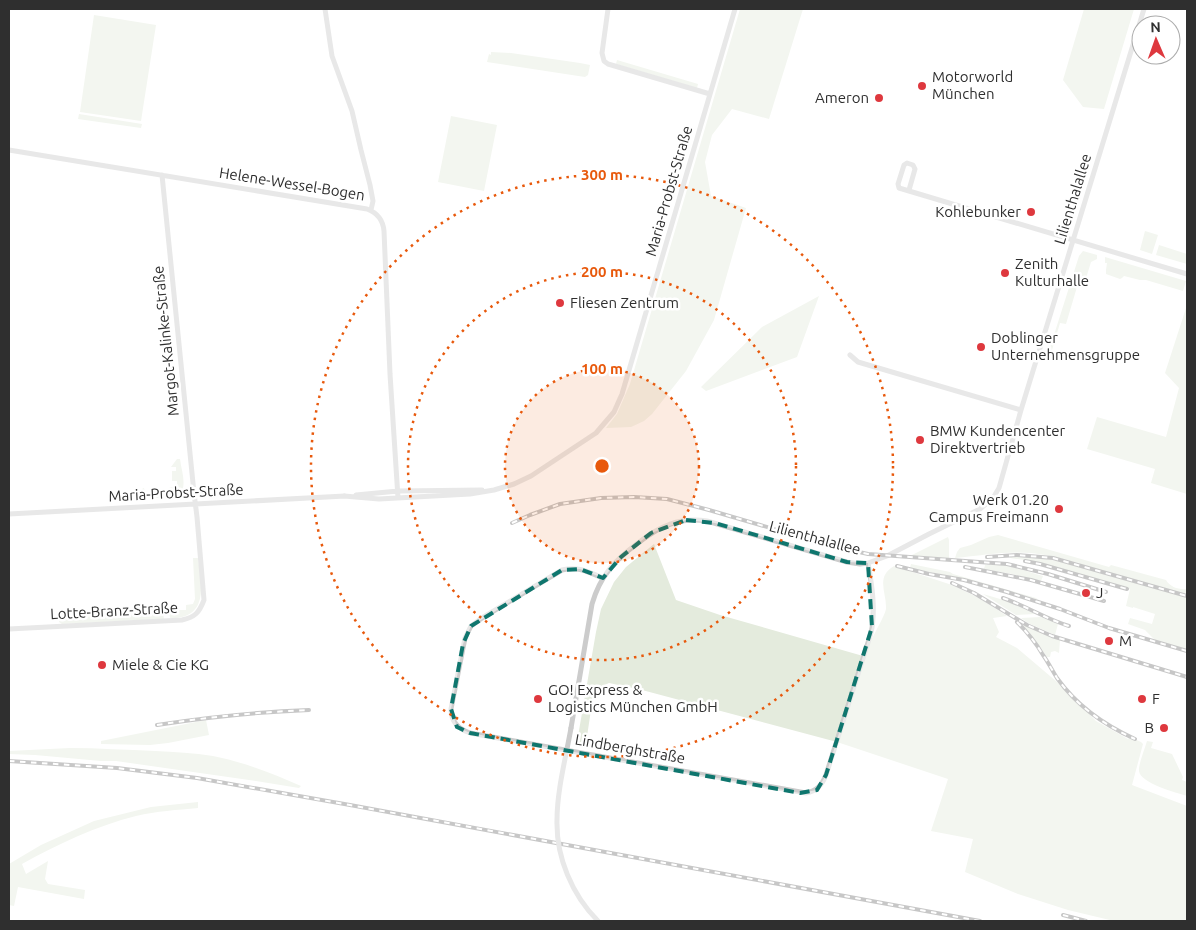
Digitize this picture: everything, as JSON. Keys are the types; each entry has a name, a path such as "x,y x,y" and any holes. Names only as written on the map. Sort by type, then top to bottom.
{"street":[{"path":"325,9 332,56 352,111 370,185 373,201 371,210"},
{"path":"608,9 602,53 604,61 608,64 710,94"},
{"name":"Maria-Probst-Straße","path":"344,496 379,499 470,494 514,484 531,476 596,433 614,412 624,386 736,9"},
{"name":"Lilienthalallee","path":"598,921 579,898 569,878 561,855 556,822 592,604 603,578 620,558 650,534 667,525 686,520 715,523 847,562 860,564 883,558 974,513 994,498 999,488 1021,410 1144,9"},
{"name":"Helene-Wessel-Bogen","path":"9,150 371,210 376,213 381,218 384,230 390,374 398,498"},
{"path":"909,190 915,168 907,163 904,165 898,184 900,188 1187,274"},
{"name":"Margot-Kalinke-Straße","path":"162,175 195,505"},
{"path":"850,354 858,362 1021,410"},
{"name":"Maria-Probst-Straße","path":"9,514 195,505 398,491 494,490"},
{"name":"Lotte-Branz-Straße","path":"9,629 182,620 189,619 200,612 204,600 204,585 195,505"},
{"name":"Lindberghstraße","path":"603,578 580,569 562,570 471,626 466,633 463,644 451,709 452,718 457,727 470,733 806,793 817,790 824,781 871,633 873,604 868,563"}],"highlighted area":[{"path":"686,520 715,523 847,562 868,563 872,627 826,775 817,790 800,793 470,733 457,727 451,709 463,644 471,626 562,570 580,569 603,578 621,557 651,533"}],"shaded area":[{"path":"740,9 803,9 769,119 732,109 712,135 705,162 711,196 746,208 714,320 686,371 652,414 644,421 631,427 606,428 617,414 630,384"},
{"path":"1084,9 1134,9 1104,109 1083,107 1063,80"},
{"path":"94,15 156,25 141,121 80,112"},
{"path":"491,52 511,53 590,65 588,75 585,77 487,62"},
{"path":"617,60 698,84 697,88 616,64"},
{"path":"79,114 142,124 141,128 78,119"},
{"path":"451,116 497,125 484,191 438,182"},
{"path":"1145,231 1158,235 1152,254 1140,250"},
{"path":"1159,245 1187,254 1187,264 1156,255"},
{"path":"1083,251 1097,255 1097,259 1091,262 1083,288 1077,287 1066,324 1060,323 1050,357 1047,357 1079,256"},
{"path":"1105,257 1186,281 1183,291 1146,280 1124,276 1120,279 1106,274 1107,263 1105,263"},
{"path":"819,296 797,357 706,391 701,387 762,327"},
{"path":"1187,305 1187,494 1151,483 1155,469 1087,449 1097,417 1166,437 1179,388 1165,373"},
{"path":"177,459 180,459 183,477 181,492 166,498 142,498 142,489 144,488 145,493 169,491 169,488 177,486 177,481 172,481 172,471 176,471 176,467 171,467"},
{"path":"998,535 1109,567 1111,565 1166,580 1175,588 1187,589 1187,650 1155,640 1145,630 1128,624 1130,618 1152,624 1155,614 1126,606 1130,589 1038,562 1010,558 1011,556 1020,556 1054,560 1079,567 1080,563 1034,553 1000,553 955,558 960,548"},
{"path":"948,537 949,558 910,556"},
{"path":"654,544 676,600 720,615 863,656 885,613 886,603 883,580 888,570 894,566 952,585 979,598 1007,616 993,618 999,632 996,637 1017,648 1063,687 1096,721 1128,739 1130,737 1143,744 1132,785 1187,806 1187,921 1114,921 1068,910 1018,894 965,872 973,839 931,831 948,779 837,742 609,683 594,690 586,743 577,742 601,609 614,582 626,567"},
{"path":"193,558 198,558 201,584 199,601 191,613 181,617 170,618 169,610 186,610 186,605 193,604 195,599"},
{"path":"911,564 950,572 1039,600 979,582 910,568"},
{"path":"985,565 1007,566 1043,576 1041,581 984,569"},
{"path":"983,594 1007,601 1035,614 1016,615"},
{"path":"163,613 164,619 62,624 59,622 59,618"},
{"path":"1041,617 1058,624 1055,635 1021,618"},
{"path":"1020,623 1060,640 1059,653 1051,652 1050,657 1047,657"},
{"path":"206,720 209,735 150,745 101,744 101,741"},
{"path":"1147,741 1153,742 1151,748 1172,754 1183,777 1182,780 1187,782 1187,796 1160,787 1146,780 1141,775 1139,771 1140,765"},
{"path":"70,748 191,753 213,756 257,768 301,786 299,788 116,761 9,754 9,751"},
{"path":"198,802 198,808 144,814 106,825 63,843 22,864 26,874 48,861 45,879 48,884 85,890 84,899 18,887 14,906 9,905 9,864 41,845 94,821 151,807"}],"railway":[{"path":"512,523 560,504 601,498 667,499 832,546 868,554 1007,564 1048,574 1106,592"},
{"path":"987,557 1017,555 1053,558 1187,596"},
{"path":"1025,561 1127,589"},
{"path":"897,566 964,580 1007,592 1060,609 1109,628 1187,651"},
{"path":"965,567 1031,580 1104,601"},
{"path":"952,583 974,593 1027,625 1052,636 1187,677"},
{"path":"1003,598 1069,626"},
{"path":"1017,622 1047,660 1057,678 1082,706 1113,728 1135,739"},
{"path":"157,725 233,715 309,710"},
{"path":"9,761 117,768 197,778 980,921"},
{"path":"1063,915 1086,921"}],"place":[{"name":"Motorworld München","path":"922,86"},
{"name":"Ameron","path":"879,98"},
{"name":"Kohlebunker","path":"1031,212"},
{"name":"Zenith Kulturhalle","path":"1005,273"},
{"name":"Fliesen Zentrum","path":"560,303"},
{"name":"Doblinger Unternehmensgruppe","path":"981,347"},
{"name":"BMW Kundencenter Direktvertrieb","path":"920,440"},
{"name":"Werk 01.20 Campus Freimann","path":"1059,509"},
{"name":"J","path":"1086,593"},
{"name":"M","path":"1109,641"},
{"name":"Miele & Cie KG","path":"102,665"},
{"name":"GO! Express & Logistics München GmbH","path":"538,699"},
{"name":"F","path":"1142,699"},
{"name":"B","path":"1164,728"}]}
